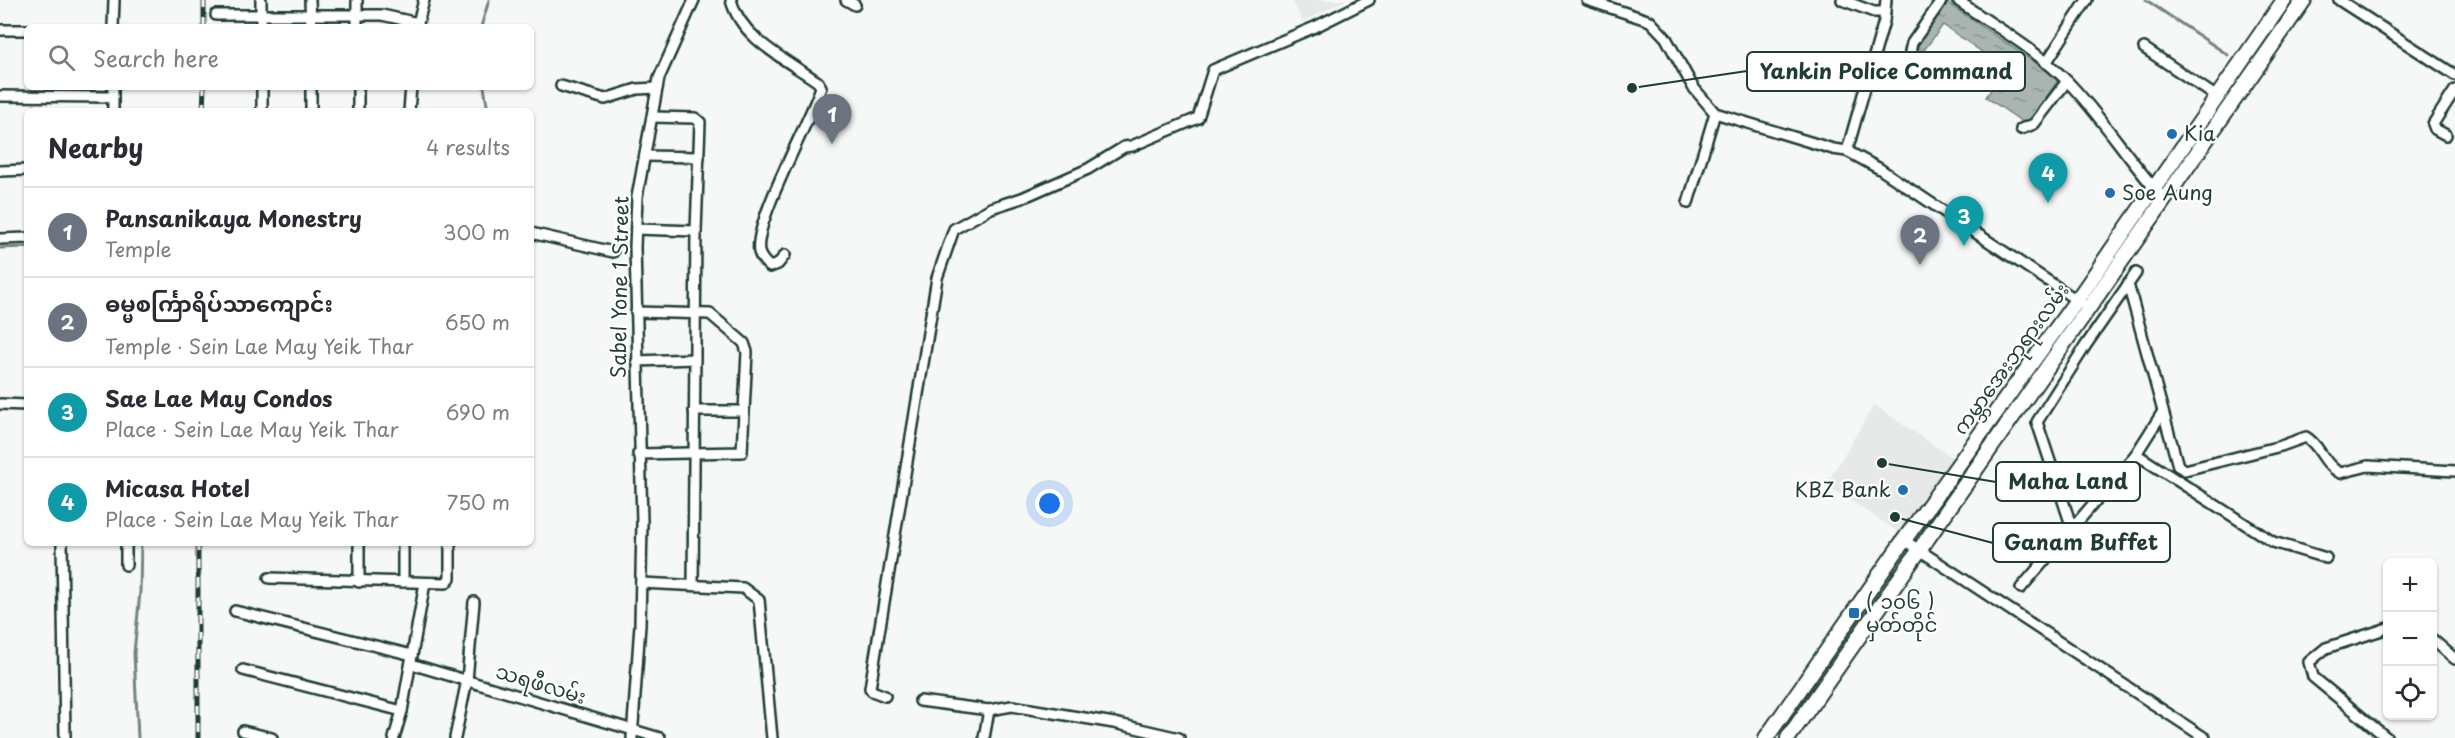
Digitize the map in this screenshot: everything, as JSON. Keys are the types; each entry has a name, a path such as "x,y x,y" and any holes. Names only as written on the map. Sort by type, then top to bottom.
{"main road":[{"name":"ကမ္ဘာအေးဘုရားလမ်း","path":"1766,738 1904,540 2077,300 2284,0"},
{"name":"ကမ္ဘာအေးဘုရားလမ်း","path":"1788,738 2304,0"}],"street":[{"path":"113,24 114,0"},
{"path":"261,0 261,24"},
{"path":"310,0 310,24"},
{"path":"357,0 357,24"},
{"path":"417,24 424,0"},
{"name":"Sabel Yone 1 Street","path":"632,734 641,583 642,522 638,454 637,197 659,78 694,0"},
{"path":"731,0 735,14 749,32 768,49 818,82 821,87 770,208 759,242 759,254 770,267 778,264 785,255"},
{"path":"846,0 855,5"},
{"path":"885,696 870,688 937,278 954,229 991,208 1022,198 1088,169 1124,147 1132,146 1198,118 1213,70 1315,27 1369,0"},
{"path":"1587,0 1650,21 1666,38 1693,87 1715,113 1833,149 1847,151 1880,169 2090,309"},
{"path":"1842,0 1874,12 1885,12"},
{"path":"1847,151 1885,12 1886,0"},
{"path":"1926,64 1910,52 1912,44 1942,0"},
{"path":"2046,63 2087,0"},
{"path":"2339,0 2455,75"},
{"path":"1959,1 2046,63 2067,81 2094,110 2165,200"},
{"path":"216,15 382,15 414,24"},
{"path":"0,30 24,30"},
{"path":"2144,48 2217,97"},
{"path":"2021,129 2034,124 2067,81"},
{"path":"561,86 605,99 637,89 657,88"},
{"path":"262,90 262,108"},
{"path":"311,90 311,108"},
{"path":"358,90 358,108"},
{"path":"409,108 411,90"},
{"path":"2446,135 2432,126 2455,90"},
{"path":"0,96 113,92 113,108"},
{"path":"1688,203 1715,113"},
{"path":"653,117 698,119 693,585"},
{"path":"645,156 699,157"},
{"path":"0,171 24,170"},
{"path":"636,229 696,231"},
{"path":"534,233 613,252"},
{"path":"0,238 24,238"},
{"path":"2072,528 2037,422 2136,273"},
{"path":"2128,284 2175,461 2185,470 2281,446 2306,437 2327,465 2340,473 2368,466 2455,471"},
{"path":"636,312 695,311 714,316 744,343 747,352 742,452 694,455 638,454"},
{"path":"637,362 695,359"},
{"path":"0,404 24,405"},
{"path":"694,411 744,411"},
{"path":"2021,588 2136,454 2162,413"},
{"path":"2136,454 2273,542 2326,558"},
{"path":"1904,540 2205,738"},
{"path":"62,546 65,738"},
{"path":"126,546 126,565"},
{"path":"359,546 359,582"},
{"path":"403,546 403,582"},
{"path":"269,578 359,582 448,582 450,546"},
{"path":"394,738 402,711 425,583"},
{"path":"641,583 743,588 759,600 772,738"},
{"path":"455,738 468,680 474,602"},
{"name":"သရဖီလမ်း","path":"235,611 411,660 632,734 660,738"},
{"path":"2383,630 2325,648 2309,662 2313,677 2387,738"},
{"path":"2437,643 2455,659"},
{"path":"243,669 402,711"},
{"path":"920,701 989,710 1012,706 1114,723 1179,738"},
{"path":"984,738 989,710"},
{"path":"243,731 272,738"}],"shaded area":[{"path":"1292,0 1345,0 1303,22"},
{"path":"1874,405 1953,458 1902,534 1826,485"}],"water":[{"path":"1946,2 2059,79 2027,125 1986,97 2005,68 1943,25 1921,54 1914,49"}],"waterway":[{"path":"482,24 489,0"},
{"path":"2146,0 2228,55"},
{"path":"484,90 488,108"},
{"path":"0,248 24,247"},
{"path":"138,738 134,653 140,592 141,546"}],"railway":[{"path":"204,0 204,24"},
{"path":"203,108 204,90"},
{"path":"198,546 198,738"}],"place":[{"name":"Yankin Police Command","path":"1632,88"},
{"name":"Kia","path":"2172,134"},
{"name":"Pansanikaya Monestry","path":"832,144"},
{"name":"Soe Aung","path":"2110,193"},
{"name":"Micasa Hotel","path":"2048,203"},
{"name":"Sae Lae May Condos","path":"1964,246"},
{"name":"ဓမ္မစင်္ကြာရိပ်သာကျောင်း","path":"1920,265"},
{"name":"Maha Land","path":"1882,463"},
{"name":"KBZ Bank","path":"1903,490"},
{"name":"Ganam Buffet","path":"1895,517"},
{"name":"( ၁၀၆ ) မှတ်တိုင်","path":"1854,613"}]}
